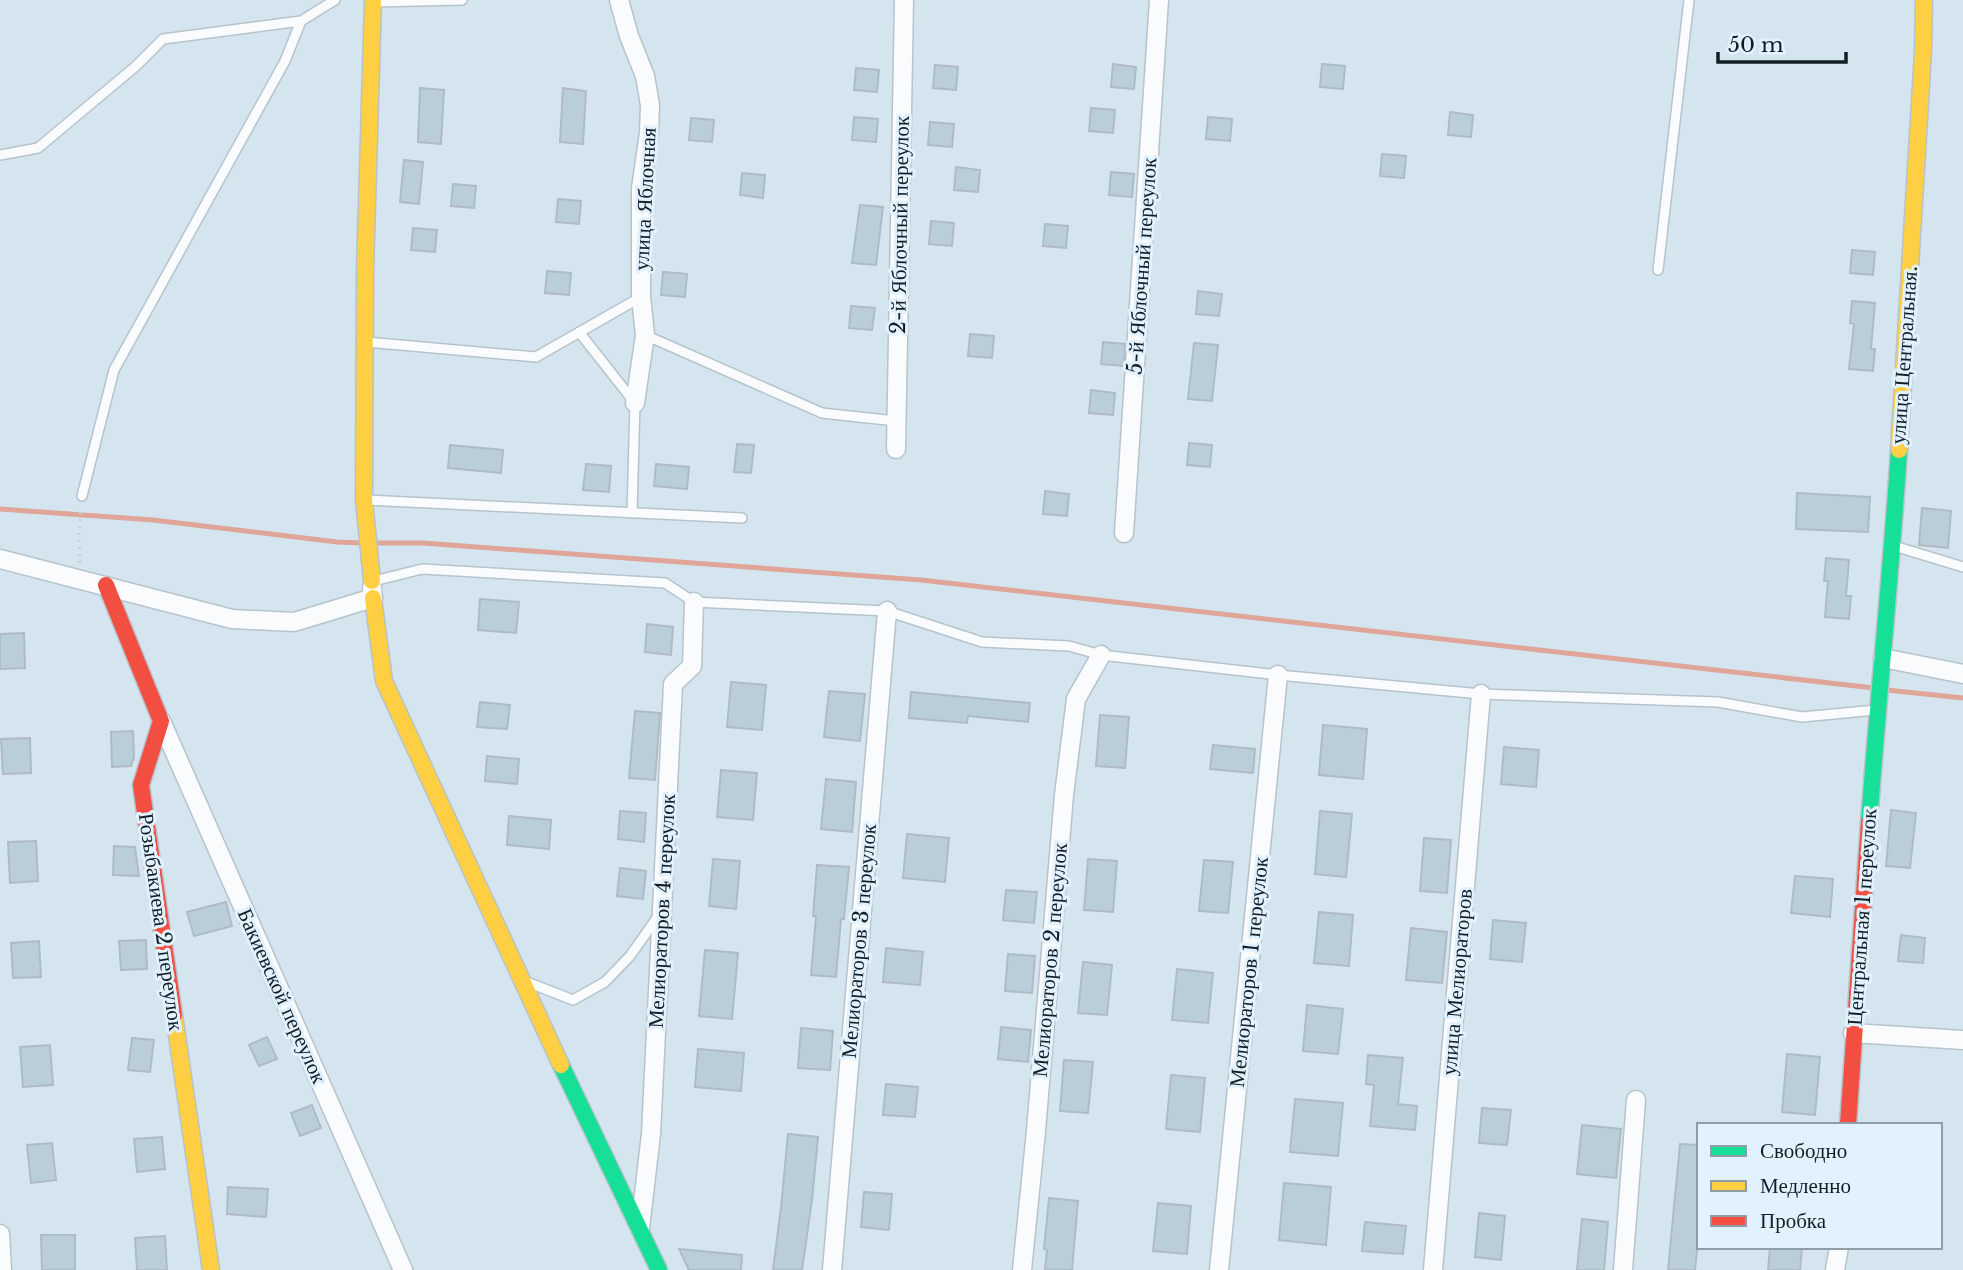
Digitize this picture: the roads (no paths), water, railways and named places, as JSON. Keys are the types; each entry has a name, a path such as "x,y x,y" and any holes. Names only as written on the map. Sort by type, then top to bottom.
{"street":[{"name":"улица Яблочная","path":"619,0 629,36 645,76 650,105 641,188 641,297 645,335 635,402"},
{"name":"2-й Яблочный переулок","path":"896,449 904,0"},
{"name":"5-й Яблочный переулок","path":"1124,533 1159,0"},
{"name":"улица Центральная.","path":"1877,710 1893,545 1924,0"},
{"path":"373,1 364,500 384,681 520,979 659,1270"},
{"path":"0,559 232,619 295,622 372,590"},
{"path":"106,585 161,721"},
{"name":"Мелиораторов 4 переулок","path":"640,1228 651,1134 673,684 692,666 694,602"},
{"name":"Мелиораторов 3 переулок","path":"832,1270 887,611"},
{"name":"Мелиораторов 2 переулок","path":"1022,1270 1065,782 1076,699 1101,656"},
{"path":"1883,659 1963,674"},
{"name":"Мелиораторов 1 переулок","path":"1219,1270 1278,675"},
{"name":"улица Мелиораторов","path":"1433,1270 1481,694"},
{"name":"Центральная 1 переулок","path":"1848,1123 1877,710"},
{"name":"Розыбакиева 2 переулок","path":"161,721 141,785 211,1270"},
{"name":"Бакиевской переулок","path":"161,721 403,1270"},
{"path":"1853,1033 1963,1040"},
{"path":"1623,1270 1636,1100"},
{"path":"0,1234 2,1270"},
{"path":"1835,1270 1839,1249"}],"lane":[{"path":"0,155 38,148 136,66 163,39 301,21 335,0"},
{"path":"373,1 462,0"},
{"path":"1658,270 1689,0"},
{"path":"82,496 114,370 285,61 301,21"},
{"path":"365,342 536,357 641,297"},
{"path":"579,332 635,402 632,513"},
{"path":"645,335 822,413 896,421"},
{"path":"364,500 742,518"},
{"path":"1893,545 1963,567"},
{"path":"372,590 422,569 665,583 694,602 887,611 982,642 1069,646 1101,656 1278,675 1481,694 1718,702 1802,717 1877,710"},
{"path":"520,979 573,1000 605,982 630,957 662,911"}],"waterway":[{"path":"0,509 153,520 363,543"},
{"path":"376,543 423,543 921,580 1874,688"},
{"path":"1887,690 1963,698"}]}
